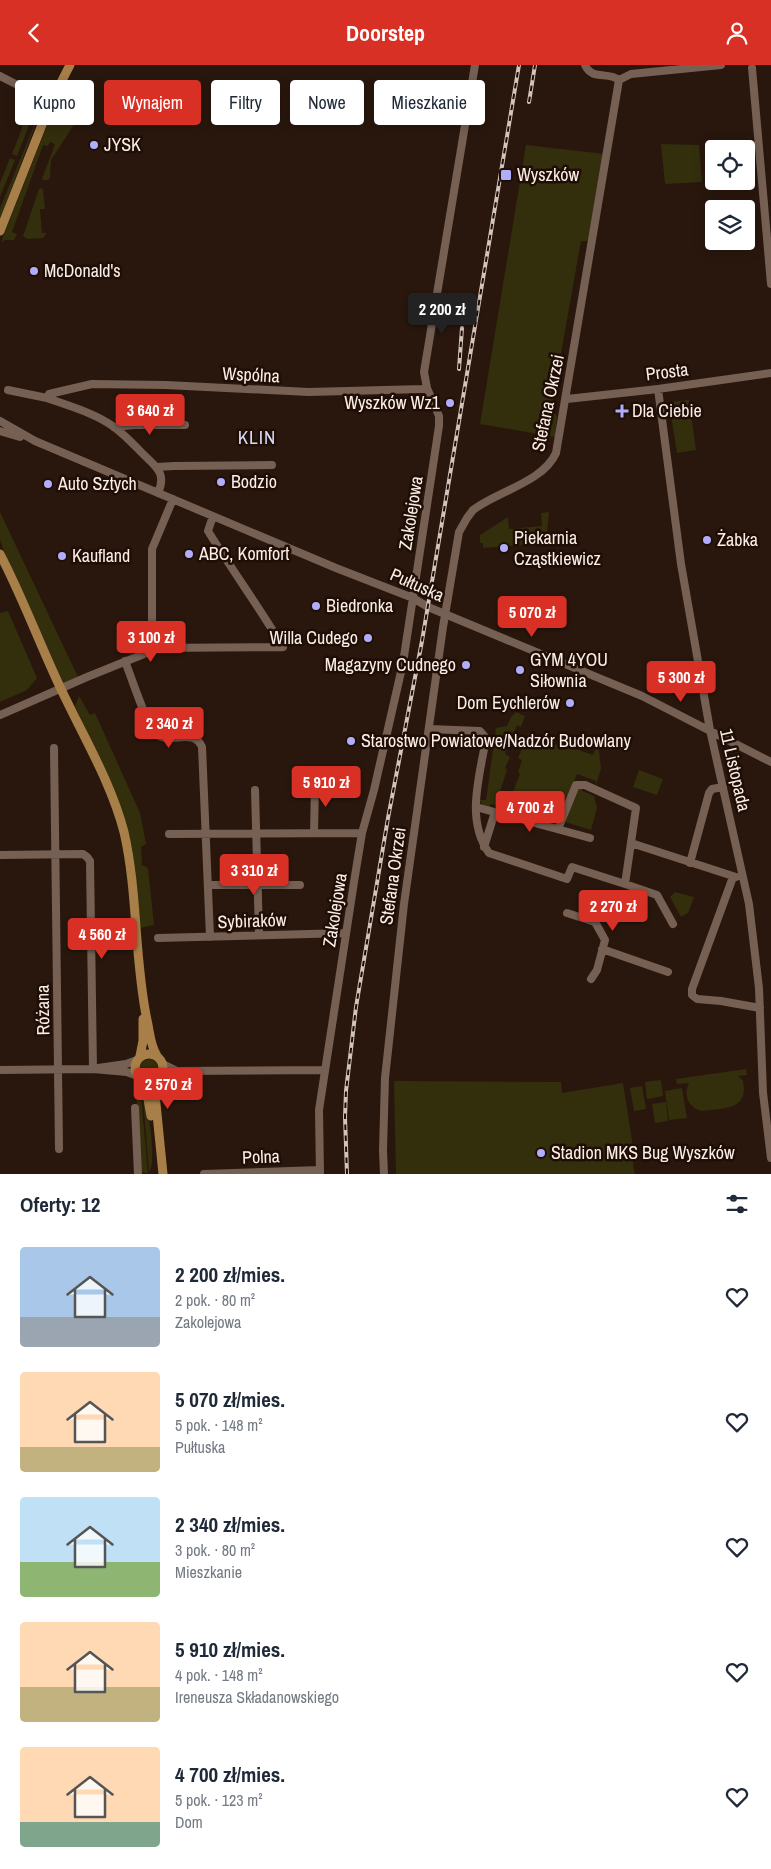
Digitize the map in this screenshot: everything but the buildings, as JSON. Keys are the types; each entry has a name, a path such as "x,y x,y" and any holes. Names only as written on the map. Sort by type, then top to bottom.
{"main road":[{"path":"62,80 70,65"},
{"path":"0,231 42,125"},
{"path":"0,554 110,792 124,832 129,861 144,1006 150,1041 153,1050 160,1060 160,1077 156,1084 155,1094 163,1174"},
{"path":"144,1006 143,1041 134,1067 146,1088 151,1112 158,1174"},
{"path":"138,1058 149,1053 160,1060"},
{"path":"139,1078 150,1082 160,1077"}],"street":[{"name":"Zakolejowa","path":"320,1172 320,1110 324,1071 346,933 362,833 402,671 439,426 437,407 427,388 424,372 475,65"},
{"path":"585,65 589,72 595,75 615,76 619,80 632,73 721,65"},
{"path":"752,66 771,284"},
{"path":"0,76 15,84"},
{"name":"Stefana Okrzei","path":"384,1174 383,1108 404,904 428,729 459,533 467,518 480,505 548,467 556,453 567,399 619,80"},
{"name":"Prosta","path":"567,399 658,389 771,373"},
{"name":"Wspólna","path":"47,398 52,392 92,384 166,385 309,392 427,388"},
{"name":"11 Listopada","path":"658,389 681,564 710,730 744,878 752,924 760,1008 763,1093 771,1158"},
{"path":"8,390 47,398 76,408 114,427 156,467 162,477 158,493"},
{"name":"Pułtuska","path":"0,421 35,441 413,598 446,614 642,696 771,763"},
{"path":"114,427 185,425"},
{"name":"Pułtuska","path":"0,431 35,441"},
{"path":"156,467 272,465"},
{"path":"152,648 152,549 173,499"},
{"path":"0,715 144,654 152,648 283,647 208,531 213,516"},
{"path":"125,661 152,731 163,737 191,737 201,744 210,937"},
{"path":"428,729 480,731 486,738 475,814 479,835 488,853 567,879 572,867 657,895 673,924"},
{"name":"Różana","path":"54,748 59,1149"},
{"path":"314,833 315,784"},
{"path":"558,829 574,788 580,784 636,808 625,884"},
{"path":"690,863 709,793 712,789 723,787"},
{"path":"255,790 259,935"},
{"path":"476,807 590,838"},
{"path":"484,847 495,812"},
{"path":"169,834 362,833"},
{"path":"631,843 733,877 744,878"},
{"path":"0,855 83,855 90,861 93,1069"},
{"path":"733,877 692,989 692,995 697,999 760,1008"},
{"name":"Sybiraków","path":"208,885 300,885"},
{"path":"567,913 595,922 605,940 596,970 591,979"},
{"name":"Sybiraków","path":"158,938 346,933"},
{"path":"602,949 668,972"},
{"path":"93,1069 126,1064 138,1058"},
{"path":"160,1060 177,1071"},
{"path":"0,1070 93,1069 127,1072 139,1078"},
{"path":"160,1077 177,1071 324,1071"},
{"path":"135,1108 138,1174"},
{"name":"Polna","path":"204,1174 320,1172"}],"shaded area":[{"path":"22,125 29,125 17,156 12,154"},
{"path":"35,125 0,220 0,208"},
{"path":"47,125 74,125 51,160 50,178 48,180 42,179 55,144 50,142 48,146 43,145 12,232 17,234 14,240 1,242"},
{"path":"661,144 699,145 702,182 665,184"},
{"path":"526,145 605,154 590,241 581,241 551,410 557,416 555,437 480,424"},
{"path":"10,158 15,160 0,197 0,183"},
{"path":"39,189 43,190 45,209 40,209 42,233 47,233 43,238 27,239 23,236"},
{"path":"689,400 696,450 677,453 669,402"},
{"path":"0,512 78,677 62,684 6,557 0,540"},
{"path":"549,512 546,543 483,548 483,543 480,543 480,535 508,517 509,529 542,526 541,513"},
{"path":"8,611 37,678 27,690 0,702 0,613"},
{"path":"79,696 90,715 95,713 140,813 146,844 141,847 142,865 148,868 154,925 140,928 112,787 75,706"},
{"path":"516,712 525,716 521,727 517,725 505,754 510,757 505,768 507,770 498,797 509,802 520,774 518,772 522,760 518,758 529,732 552,740 552,743 565,748 567,746 593,755 598,743 601,769 595,787 596,781 577,774 562,811 559,810 554,821 513,810 512,815 507,813 507,808 490,804 489,808 479,800 486,800 496,728 507,726 511,717"},
{"path":"639,770 663,779 657,795 633,787"},
{"path":"583,787 582,791 594,796 597,808 591,830 562,821 576,789"},
{"path":"675,892 694,897 688,913 681,917 670,897"},
{"path":"149,1059 155,1062 158,1068 155,1074 149,1077 143,1074 140,1068 143,1062"},
{"path":"746,1069 747,1075 738,1076 743,1081 744,1091 742,1098 738,1103 726,1108 702,1111 693,1107 687,1096 689,1083 677,1084 676,1079"},
{"path":"661,1080 663,1096 647,1099 645,1082"},
{"path":"394,1081 561,1082 562,1093 623,1083 636,1157 633,1164 635,1174 396,1174"},
{"path":"642,1086 646,1109 634,1111 630,1088"},
{"path":"682,1088 687,1118 669,1120 665,1091"},
{"path":"136,1091 141,1096 148,1173 140,1170"},
{"path":"146,1097 152,1148 149,1172 143,1099"},
{"path":"666,1102 668,1121 655,1123 652,1104"}],"railway":[{"path":"347,1174 346,1091 356,1007 388,818 422,641 519,65"},
{"path":"529,102 535,65"},
{"path":"459,369 462,328"}],"place":[{"name":"JYSK","path":"94,145"},
{"name":"Wyszków","path":"506,175"},
{"name":"McDonald's","path":"34,271"},
{"name":"Wyszków Wz1","path":"450,403"},
{"name":"Dla Ciebie","path":"622,411"},
{"name":"Bodzio","path":"221,482"},
{"name":"Auto Sztych","path":"48,484"},
{"name":"Żabka","path":"707,540"},
{"name":"Piekarnia Cząstkiewicz","path":"504,548"},
{"name":"ABC, Komfort","path":"189,554"},
{"name":"Kaufland","path":"62,556"},
{"name":"Biedronka","path":"316,606"},
{"name":"Willa Cudego","path":"368,638"},
{"name":"Magazyny Cudnego","path":"466,665"},
{"name":"GYM 4YOU Siłownia","path":"520,670"},
{"name":"Dom Eychlerów","path":"570,703"},
{"name":"Starostwo Powiatowe/Nadzór Budowlany","path":"351,741"},
{"name":"Stadion MKS Bug Wyszków","path":"541,1153"}],"district":[{"name":"KLIN","path":"257,437"}]}
